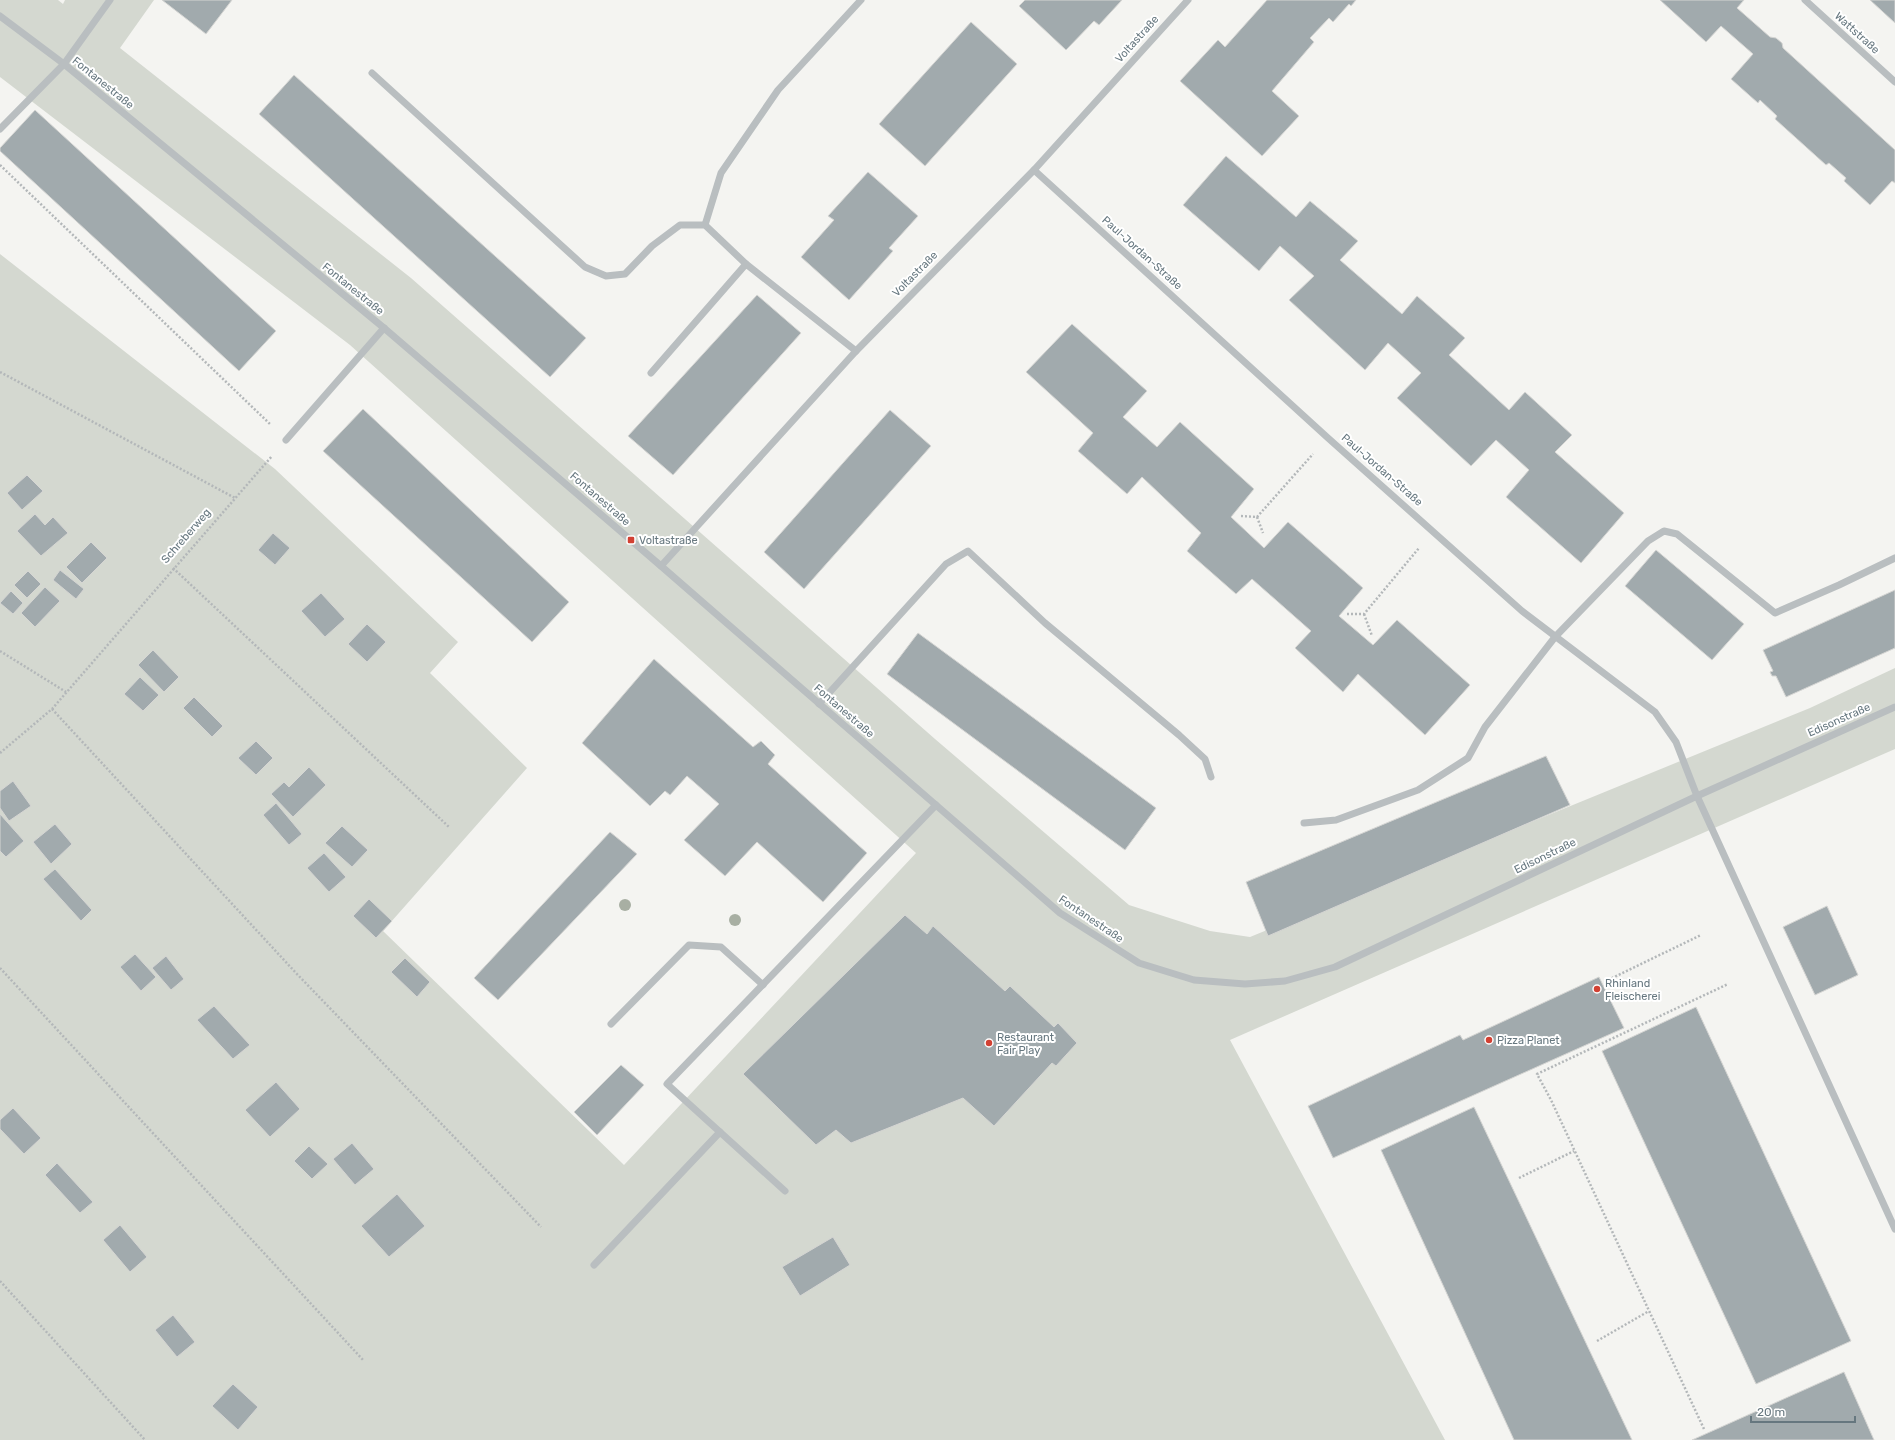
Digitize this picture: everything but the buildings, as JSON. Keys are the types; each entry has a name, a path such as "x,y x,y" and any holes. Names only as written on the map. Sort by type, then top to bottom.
{"street":[{"path":"0,129 64,64 110,0"},
{"path":"705,225 722,173 774,97 861,0"},
{"name":"Voltastraße","path":"661,566 856,351 1034,170 1188,0"},
{"name":"Wattstraße","path":"1805,0 1895,82"},
{"name":"Fontanestraße","path":"0,16 64,64 384,328 661,566 1060,913 1139,963 1194,980"},
{"path":"372,73 585,267 606,276 625,274 652,246 680,225 705,225 746,264 856,351"},
{"name":"Paul-Jordan-Straße","path":"1034,170 1328,438 1522,611 1554,637 1654,712 1676,742 1697,796 1895,1229"},
{"path":"651,373 746,264"},
{"path":"286,440 384,328"},
{"path":"1304,823 1336,820 1418,790 1468,758 1485,727 1554,637 1648,541 1664,531 1677,534 1775,613 1839,585 1895,558"},
{"path":"819,704 946,564 968,551 1045,623 1179,735 1205,759 1211,777"},
{"name":"Edisonstraße","path":"1194,980 1245,984 1285,981 1335,967 1697,796 1895,707"},
{"path":"785,1191 667,1084 936,805"},
{"path":"611,1024 689,945 721,948 763,984"},
{"path":"594,1265 720,1132"}],"path":[{"path":"0,165 286,440"},
{"path":"0,372 234,498"},
{"path":"1257,517 1328,438"},
{"name":"Schreberweg","path":"0,754 52,709 173,568 286,440"},
{"path":"1241,516 1257,517"},
{"path":"1257,517 1263,533"},
{"path":"1364,614 1433,531"},
{"path":"173,568 449,827"},
{"path":"1347,614 1364,614"},
{"path":"1364,614 1372,636"},
{"path":"0,651 66,692"},
{"path":"52,709 291,968 541,1227"},
{"path":"1608,980 1701,935"},
{"path":"0,968 364,1361"},
{"path":"1704,1428 1551,1100 1537,1074 1728,984"},
{"path":"1519,1178 1574,1151"},
{"path":"0,1281 145,1440"},
{"path":"1597,1341 1649,1311"}],"shaded area":[{"path":"0,0 58,0 63,4 65,0 154,0 120,48 411,278 935,739 1129,905 1210,931 1250,937 1810,708 1895,668 1895,749 1230,1040 1445,1440 0,1440 0,254 275,469 458,642 430,673 527,768 383,931 624,1165 916,853 350,345 0,77"}],"place":[{"name":"Voltastraße","path":"631,540"},
{"name":"Rhinland Fleischerei","path":"1597,989"},
{"name":"Pizza Planet","path":"1489,1040"},
{"name":"Restaurant Fair Play","path":"989,1043"}]}
